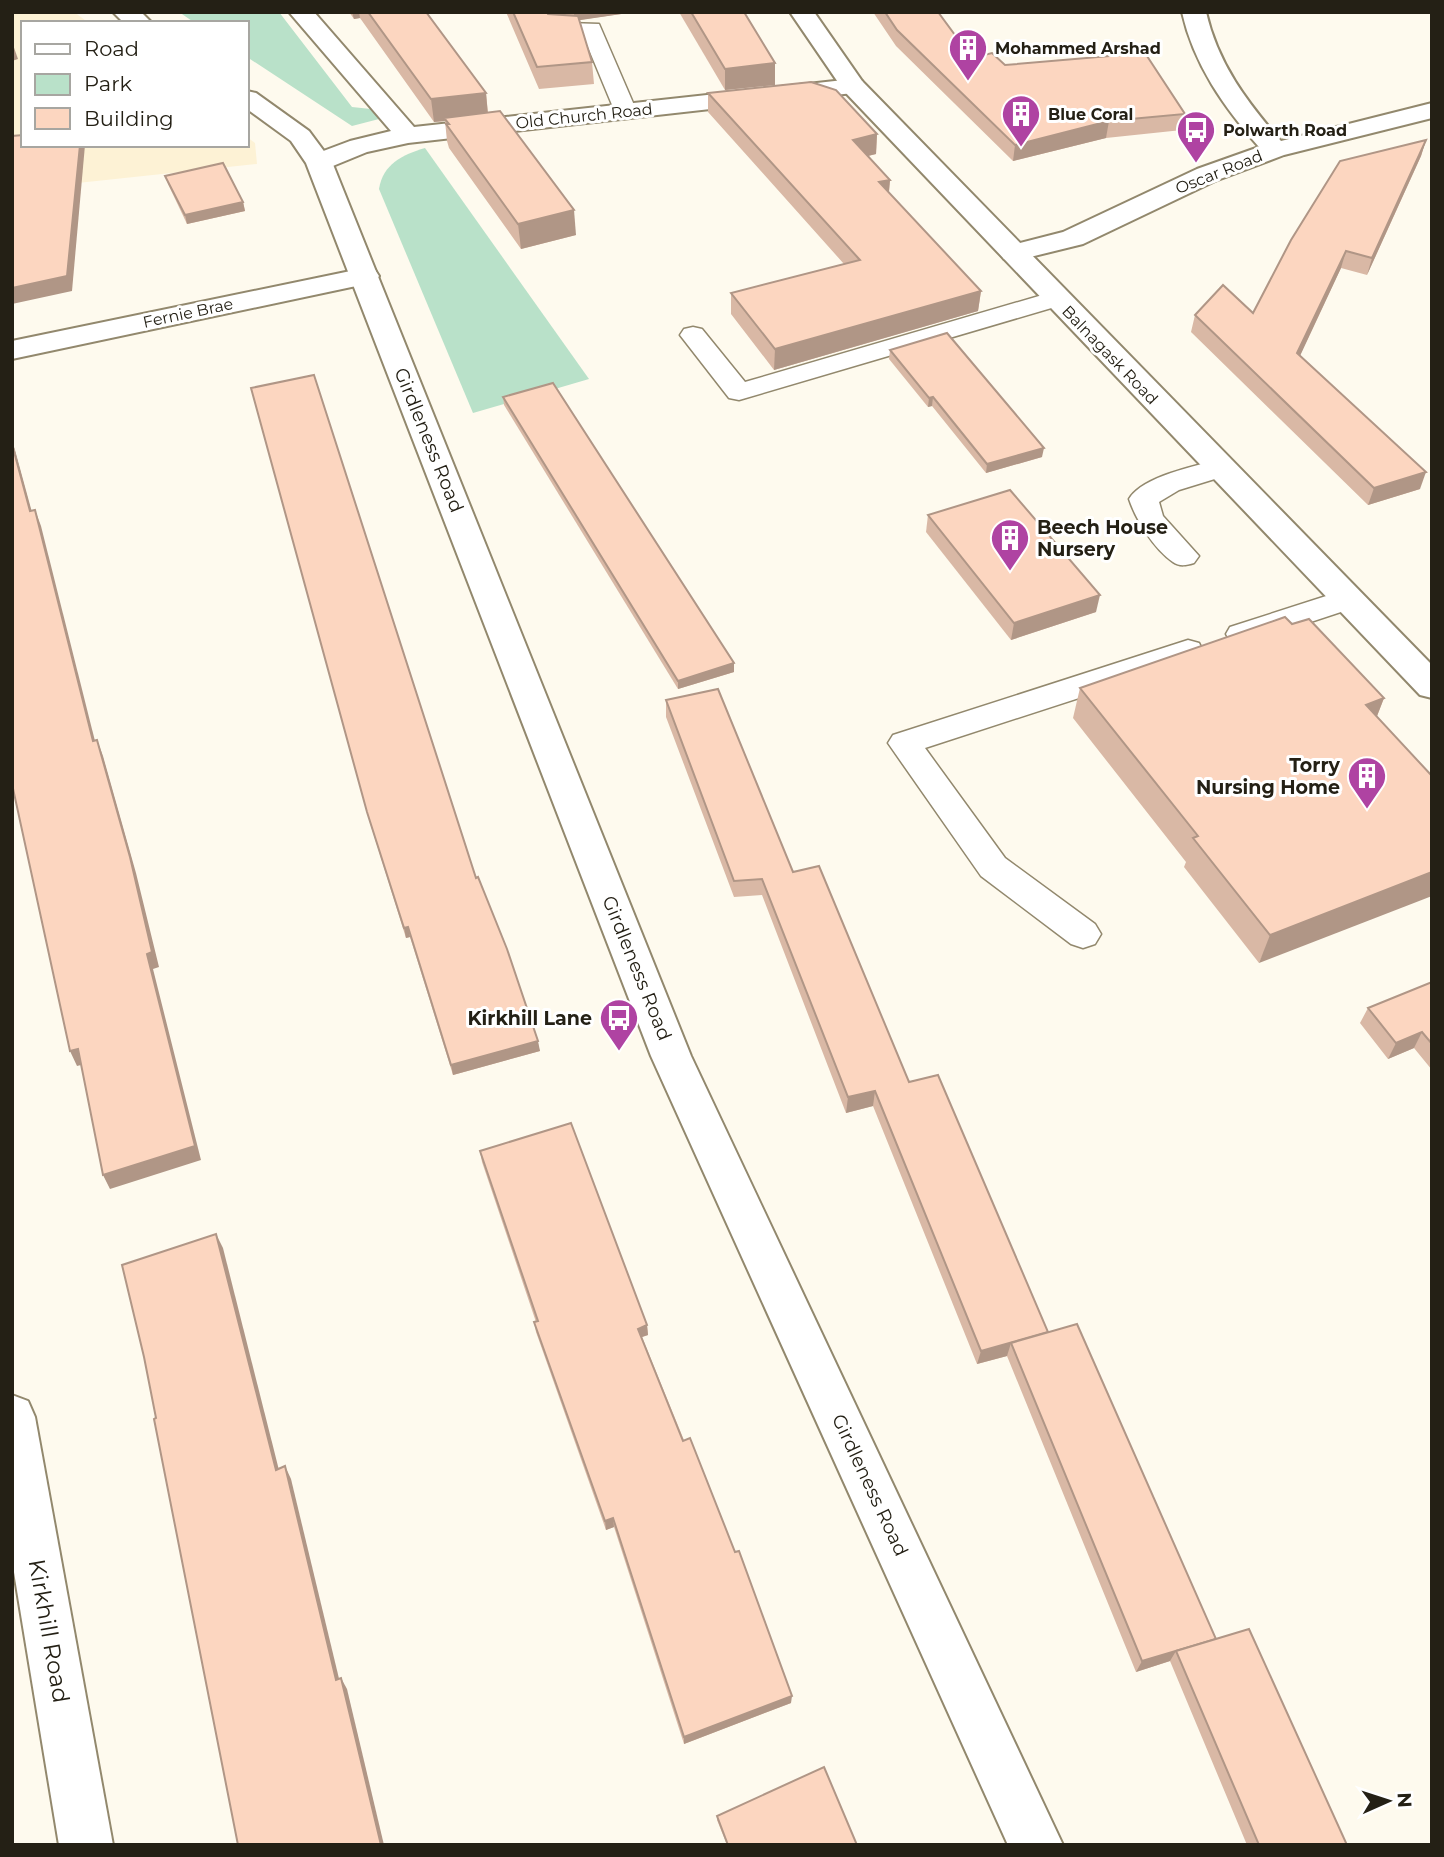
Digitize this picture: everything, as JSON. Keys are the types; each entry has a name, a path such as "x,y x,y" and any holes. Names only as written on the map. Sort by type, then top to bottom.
{"street":[{"path":"302,12 408,135"},
{"name":"Balnagask Road","path":"802,12 853,86 1432,686"},
{"path":"1194,12 1207,58 1234,102 1276,150"},
{"name":"Old Church Road","path":"319,162 359,145 408,135 853,86"},
{"name":"Girdleness Road","path":"248,100 300,136 319,162 671,1056 1036,1845"},
{"name":"Oscar Road","path":"1014,253 1073,238 1206,175 1276,150 1432,110"},
{"name":"Fernie Brae","path":"12,350 365,275"},
{"name":"Kirkhill Road","path":"12,1418 86,1845"}],"lane":[{"path":"552,12 560,29 591,29 626,112"},
{"path":"693,335 739,392 1056,299"},
{"path":"1184,556 1150,519 1143,499 1169,484 1221,468"},
{"path":"1083,934 993,867 904,743 1348,599"}],"shaded area":[{"path":"12,12 74,12 86,21 21,21 21,147 248,147 248,138 255,143 257,164 12,190"}],"green space":[{"path":"179,12 279,12 352,107 371,109 379,119 352,126 248,58 248,21 192,21"},
{"path":"425,148 589,379 473,413 379,189 389,167 409,154"}],"building":[{"path":"368,12 426,12 486,93 431,99"},
{"path":"513,12 578,16 592,62 537,67"},
{"path":"691,12 744,12 775,63 725,69"},
{"path":"885,12 938,12 972,58 992,53 1005,65 1145,53 1185,114 1109,121 1015,145 897,30"},
{"path":"811,82 836,90 877,134 853,140 890,180 879,182 981,291 775,349 731,293 860,260 708,93"},
{"path":"500,111 574,210 518,224 444,118"},
{"path":"21,135 21,147 80,147 67,276 12,288 12,136"},
{"path":"1426,140 1372,258 1346,251 1297,353 1426,472 1374,488 1195,315 1223,285 1253,313 1291,240 1340,161"},
{"path":"223,163 243,202 185,215 165,176"},
{"path":"947,333 1044,448 987,464 933,397 929,398 890,350"},
{"path":"314,375 476,878 478,877 507,949 538,1041 451,1065 408,927 404,928 367,812 251,388"},
{"path":"553,383 734,663 678,681 503,397"},
{"path":"12,444 30,511 35,510 93,741 97,740 130,857 152,952 147,954 195,1146 103,1175 78,1049 70,1051 12,784"},
{"name":"Beech House Nursery","path":"1010,490 1100,595 1014,623 928,515"},
{"name":"Torry Nursing Home","path":"1285,617 1292,624 1309,619 1384,698 1366,705 1432,776 1432,872 1270,935 1193,838 1198,836 1080,688"},
{"path":"718,689 793,872 819,866 909,1082 938,1075 1048,1332 981,1351 875,1091 848,1097 762,879 734,881 666,700"},
{"path":"1432,982 1432,1044 1422,1032 1396,1043 1368,1008"},
{"path":"571,1123 647,1325 638,1329 683,1441 690,1438 735,1552 739,1551 792,1696 684,1737 613,1518 605,1521 534,1322 538,1321 480,1151"},
{"path":"216,1234 276,1470 285,1466 336,1680 341,1678 381,1845 238,1845 144,1357 122,1265"},
{"path":"1077,1324 1216,1639 1142,1661 1011,1343"},
{"path":"1249,1629 1347,1845 1259,1845 1176,1651"},
{"path":"824,1767 857,1845 728,1845 717,1816"}],"place":[{"name":"Mohammed Arshad","path":"968,82"},
{"name":"Blue Coral","path":"1021,148"},
{"name":"Polwarth Road","path":"1196,164"},
{"name":"Beech House Nursery","path":"1010,572"},
{"name":"Torry Nursing Home","path":"1367,810"},
{"name":"Kirkhill Lane","path":"619,1052"}]}
